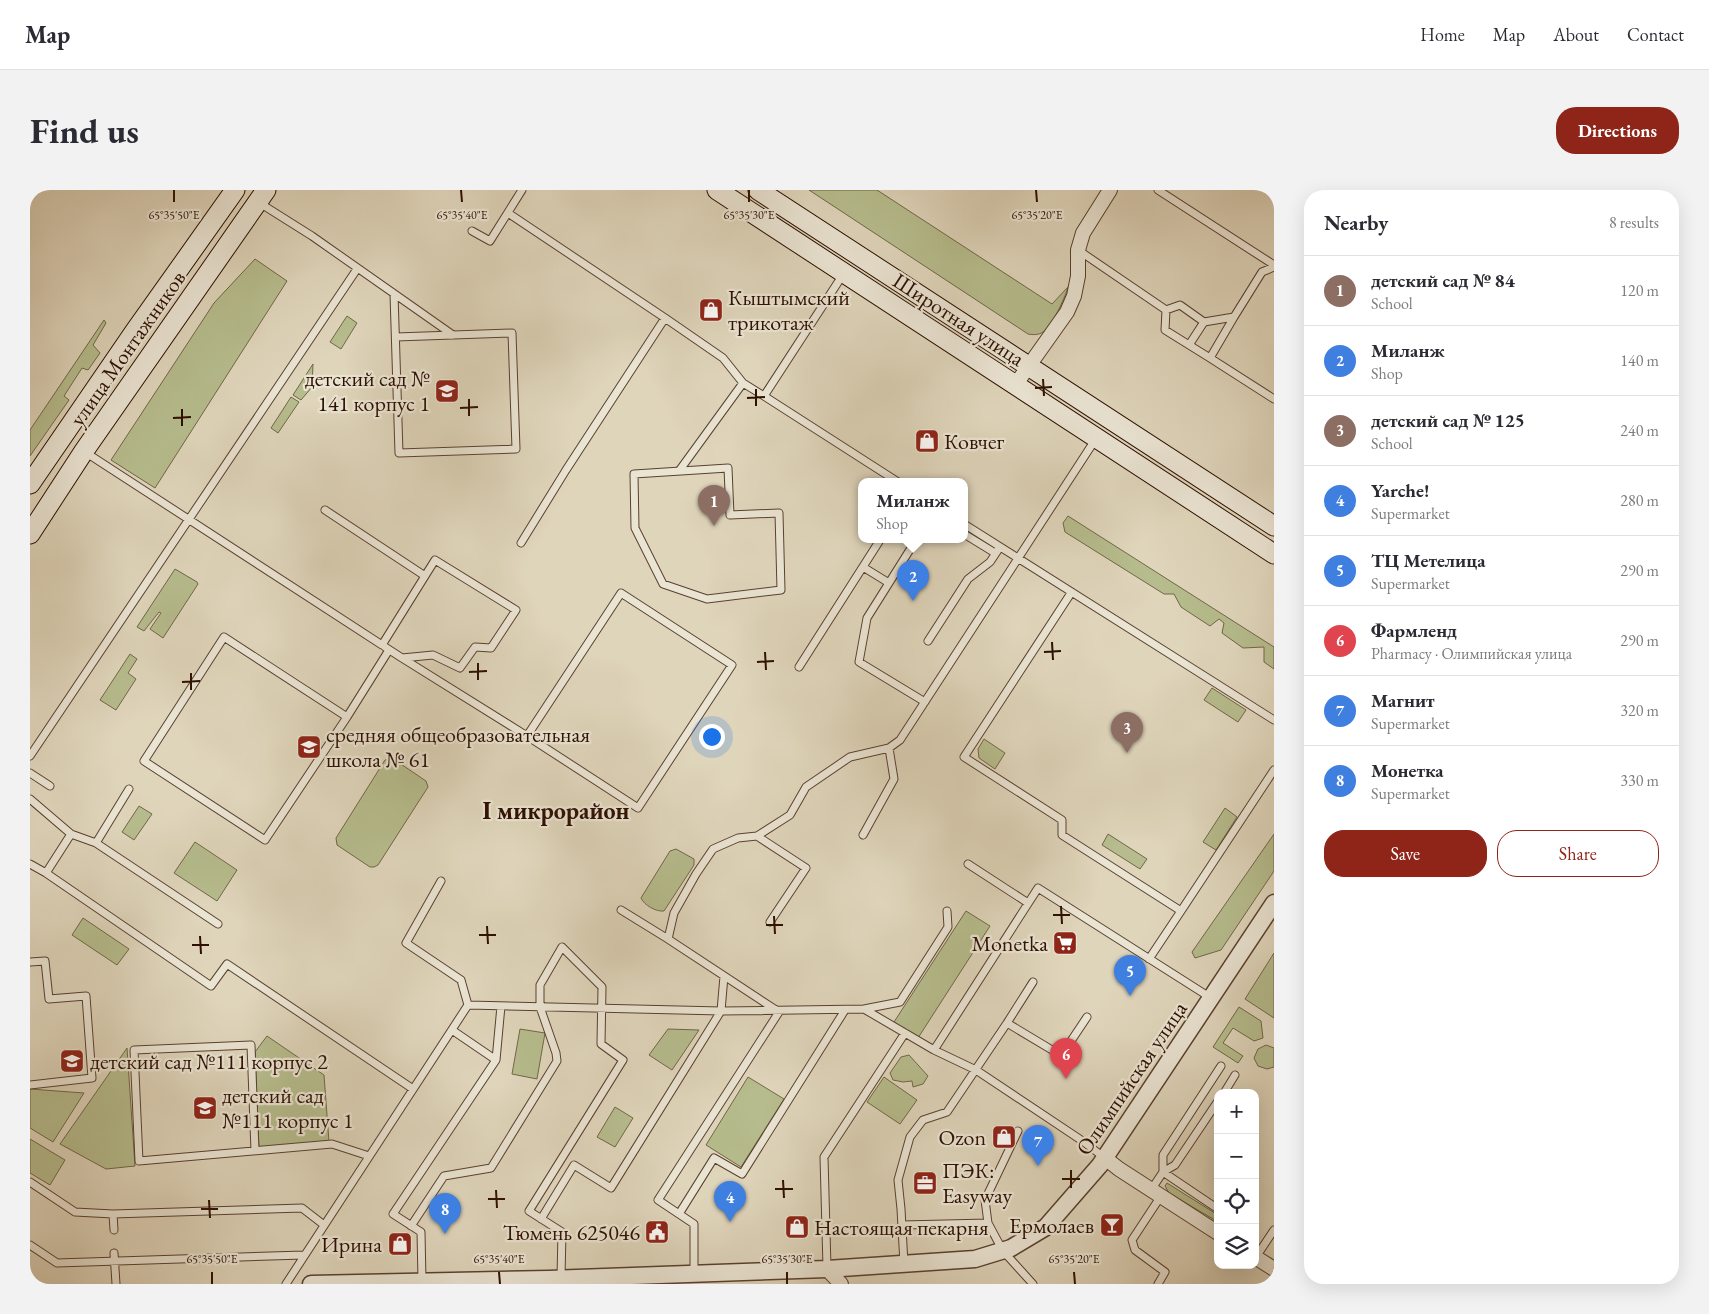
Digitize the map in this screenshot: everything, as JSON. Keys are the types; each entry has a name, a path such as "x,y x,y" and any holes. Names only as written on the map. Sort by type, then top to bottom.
{"main road":[{"name":"улица Монтажников","path":"30,484 135,330 235,190"},
{"name":"Широтная улица","path":"717,190 1274,554"},
{"name":"Широтная улица","path":"758,190 1274,526"},
{"name":"улица Монтажников","path":"30,534 84,451 262,196"}],"street":[{"path":"1016,384 1068,312 1078,276 1078,250 1083,232 1110,190"},
{"name":"Олимпийская улица","path":"311,1284 553,1280 827,1269 975,1259 1011,1248 1046,1227 1088,1181 1274,903"},
{"path":"1105,1158 1214,1230"},
{"path":"1259,1260 1274,1269"},
{"path":"827,1269 841,1284"}],"lane":[{"path":"472,231 490,241 522,190"},
{"path":"1158,190 1274,266"},
{"path":"262,196 356,269 453,335"},
{"path":"508,213 723,358 743,383 892,478"},
{"path":"1078,250 1166,310"},
{"path":"1210,358 1262,272 1274,266"},
{"path":"30,756 190,520 356,269"},
{"path":"764,396 844,273"},
{"path":"394,294 399,453 516,449 512,333 396,337"},
{"path":"1166,310 1180,305 1204,322 1234,317"},
{"path":"1166,310 1165,330 1274,399"},
{"path":"521,543 665,318"},
{"path":"1189,345 1204,322"},
{"path":"679,471 743,383"},
{"path":"668,938 674,913 696,874 713,849 738,838 757,836 790,815 806,787 850,757 889,748 900,740 1097,437"},
{"path":"84,451 389,650 638,808 732,665 621,593 527,736"},
{"path":"728,468 730,515 779,513 781,590 706,598 664,584 635,528 634,474 679,471 728,468"},
{"path":"325,510 425,576"},
{"path":"968,527 1274,720"},
{"path":"968,537 995,554"},
{"path":"798,668 878,543"},
{"path":"914,543 867,618 859,662 925,702"},
{"path":"928,641 968,579 990,562 1000,547"},
{"path":"382,645 435,560 516,610 491,648 475,647 460,668 433,655 402,658"},
{"path":"863,567 889,584"},
{"path":"1072,593 964,757 1062,820 1062,835 1180,911"},
{"path":"347,718 224,638 144,760 265,840 347,718 389,650"},
{"path":"863,835 894,779 889,748"},
{"path":"1149,959 1274,770"},
{"path":"30,773 50,786"},
{"path":"96,843 129,789"},
{"path":"30,799 71,834 96,843 218,924"},
{"path":"46,873 71,834"},
{"path":"757,836 806,868 770,922"},
{"path":"30,864 211,986 227,964 413,1089"},
{"path":"968,864 1028,903"},
{"path":"286,1284 468,1005 461,980 406,943 441,881"},
{"path":"934,1050 1038,888 1211,998"},
{"path":"621,910 668,938 779,1012"},
{"path":"468,1005 779,1012 864,1010 900,1002 948,927 947,911"},
{"path":"411,1226 444,1176 491,1168 557,1060 540,1006 540,985 562,947 602,987 602,1044 623,1060 528,1211 562,1232 553,1280"},
{"path":"30,962 45,961 49,999 86,996 92,1078 30,1085"},
{"path":"541,1219 574,1165 612,1188 721,1011 724,976"},
{"path":"904,1264 898,1180 910,1137 923,1120 947,1112 1033,982"},
{"path":"422,1282 421,1232 393,1214 496,1060 501,1006"},
{"path":"679,1214 714,1158 742,1174 845,1010"},
{"path":"864,1010 934,1050 976,1070 1105,1158"},
{"path":"694,1274 694,1224 658,1200 779,1012"},
{"path":"1007,1023 1052,1050 1067,1046 1087,1017"},
{"path":"452,1030 496,1060"},
{"path":"827,1269 824,1157 905,1033"},
{"path":"254,1151 251,1045 134,1050 139,1161 254,1151 332,1144 369,1156"},
{"path":"1158,1284 1165,1272 1135,1250 1132,1240 1156,1193 1163,1172 1162,1155 1221,1066"},
{"path":"1227,1089 1235,1076"},
{"path":"1163,1172 1175,1165 1214,1108"},
{"path":"1018,1131 986,1200 988,1223 1003,1251 1033,1284"},
{"path":"1163,1172 1214,1206"},
{"path":"30,1182 75,1212 113,1214 302,1208 324,1225"},
{"path":"113,1214 114,1230"},
{"path":"902,1225 988,1223"},
{"path":"1259,1251 1274,1230"},
{"path":"30,1245 57,1263 114,1257 304,1255"},
{"path":"114,1257 116,1284"}],"green space":[{"path":"809,190 877,190 1052,304 1068,287 1064,298 1047,329 1040,334 1028,334"},
{"path":"255,259 287,281 155,488 111,460 214,303"},
{"path":"347,316 357,323 341,349 330,342"},
{"path":"104,320 106,323 93,345 100,353 88,370 82,368 64,396 69,400 30,456 30,430"},
{"path":"313,364 312,387 301,400 293,395"},
{"path":"291,397 299,402 278,433 271,428"},
{"path":"1068,516 1274,647 1274,669 1264,662 1264,647 1243,648 1222,633 1224,623 1219,619 1210,626 1181,607 1174,594 1164,594 1065,532 1063,523"},
{"path":"175,569 198,584 163,638 150,629 161,613 159,612 144,631 137,627"},
{"path":"130,654 137,659 128,673 136,679 116,710 100,700"},
{"path":"1212,688 1246,710 1238,722 1204,700"},
{"path":"984,739 1005,753 995,769 979,758 978,749"},
{"path":"392,758 426,781 428,787 378,865 370,867 337,845 336,838 385,760"},
{"path":"139,806 152,814 134,840 122,832"},
{"path":"1225,808 1237,817 1216,850 1203,842"},
{"path":"1108,834 1147,859 1140,869 1102,845"},
{"path":"1274,834 1274,871 1221,950 1195,958 1192,952"},
{"path":"195,842 237,870 217,901 174,873"},
{"path":"676,849 694,859 694,865 664,911 654,909 641,898 670,851"},
{"path":"966,911 990,926 918,1038 894,1022"},
{"path":"83,918 129,949 117,965 72,935"},
{"path":"1274,953 1274,1018 1245,999"},
{"path":"1239,1007 1261,1021 1263,1038 1254,1041 1233,1028 1223,1043 1243,1056 1238,1063 1213,1047"},
{"path":"520,1029 545,1033 537,1079 512,1074"},
{"path":"668,1029 699,1030 672,1070 649,1055"},
{"path":"267,1036 324,1075 329,1142 259,1148 255,1052"},
{"path":"1266,1045 1274,1048 1274,1067 1267,1069 1258,1066 1254,1058 1258,1049"},
{"path":"127,1048 135,1166 106,1169 60,1144"},
{"path":"909,1055 928,1076 923,1084 913,1087 912,1081 893,1080 890,1073 901,1057"},
{"path":"748,1077 784,1099 741,1167 706,1145"},
{"path":"884,1077 917,1100 900,1124 867,1102"},
{"path":"30,1089 84,1093 53,1142 30,1128"},
{"path":"615,1107 633,1118 615,1147 597,1137"},
{"path":"30,1139 65,1160 50,1185 30,1173"},
{"path":"1167,1183 1214,1212 1214,1220 1169,1193 1165,1186"}],"place":[{"name":"Кыштымский трикотаж","path":"711,310"},
{"name":"детский сад № 141 корпус 1","path":"447,391"},
{"name":"Ковчег","path":"927,441"},
{"name":"детский сад № 84","path":"714,526"},
{"name":"Миланж","path":"913,601"},
{"name":"средняя общеобразовательная школа № 61","path":"309,747"},
{"name":"детский сад № 125","path":"1127,753"},
{"name":"Monetka","path":"1065,943"},
{"name":"ТЦ Метелица","path":"1130,996"},
{"name":"детский сад №111 корпус 2","path":"72,1061"},
{"name":"Фармленд","path":"1066,1079"},
{"name":"детский сад №111 корпус 1","path":"205,1108"},
{"name":"Ozon","path":"1004,1137"},
{"name":"Магнит","path":"1038,1166"},
{"name":"ПЭК: Easyway","path":"925,1183"},
{"name":"Yarche!","path":"730,1222"},
{"name":"Ермолаев","path":"1112,1225"},
{"name":"Настоящая пекарня","path":"797,1227"},
{"name":"Тюмень 625046","path":"657,1232"},
{"name":"Монетка","path":"445,1234"},
{"name":"Ирина","path":"400,1244"}],"district":[{"name":"I микрорайон","path":"556,811"}]}
